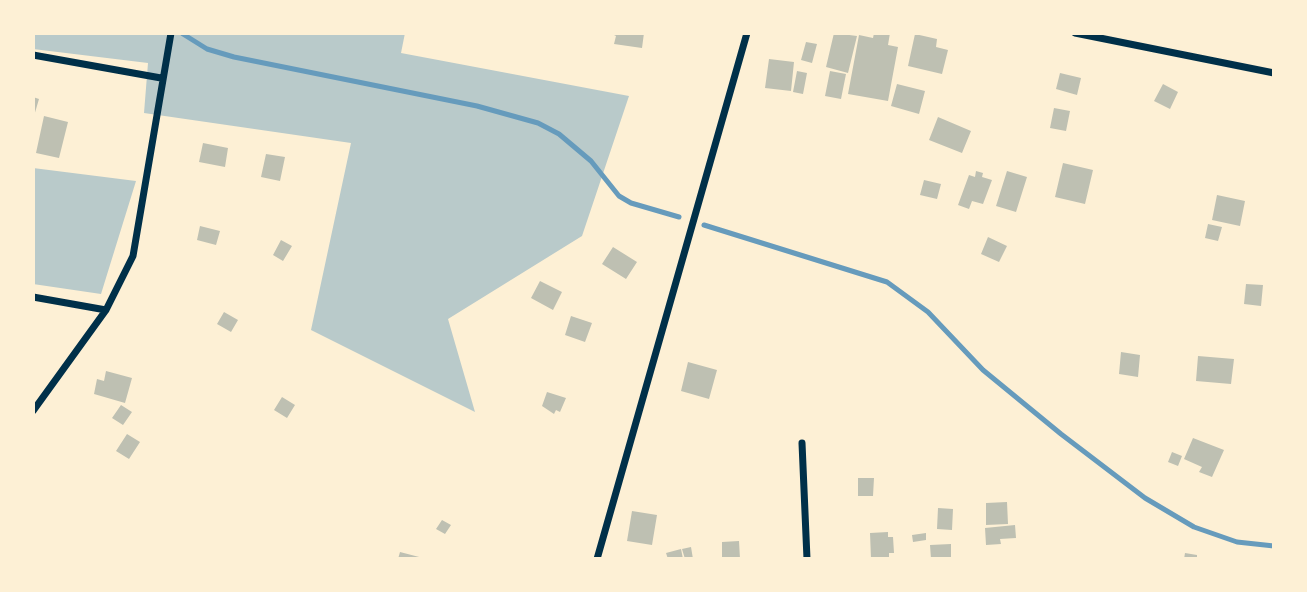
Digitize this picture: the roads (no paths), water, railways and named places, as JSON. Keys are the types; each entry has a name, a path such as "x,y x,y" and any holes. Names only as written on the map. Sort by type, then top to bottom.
{"street":[{"path":"33,411 106,310 123,280 135,246 170,33"},
{"path":"597,559 747,33"},
{"path":"1075,33 1274,73"},
{"path":"33,55 161,78"},
{"path":"33,298 106,310"},
{"path":"802,443 807,559"}],"waterway":[{"path":"183,34 207,49 234,57 477,106 538,123 559,134 591,161 619,196 631,203 679,217"},
{"path":"704,225 887,282 928,312 983,370 1145,498 1194,527 1237,542 1274,546"}]}
